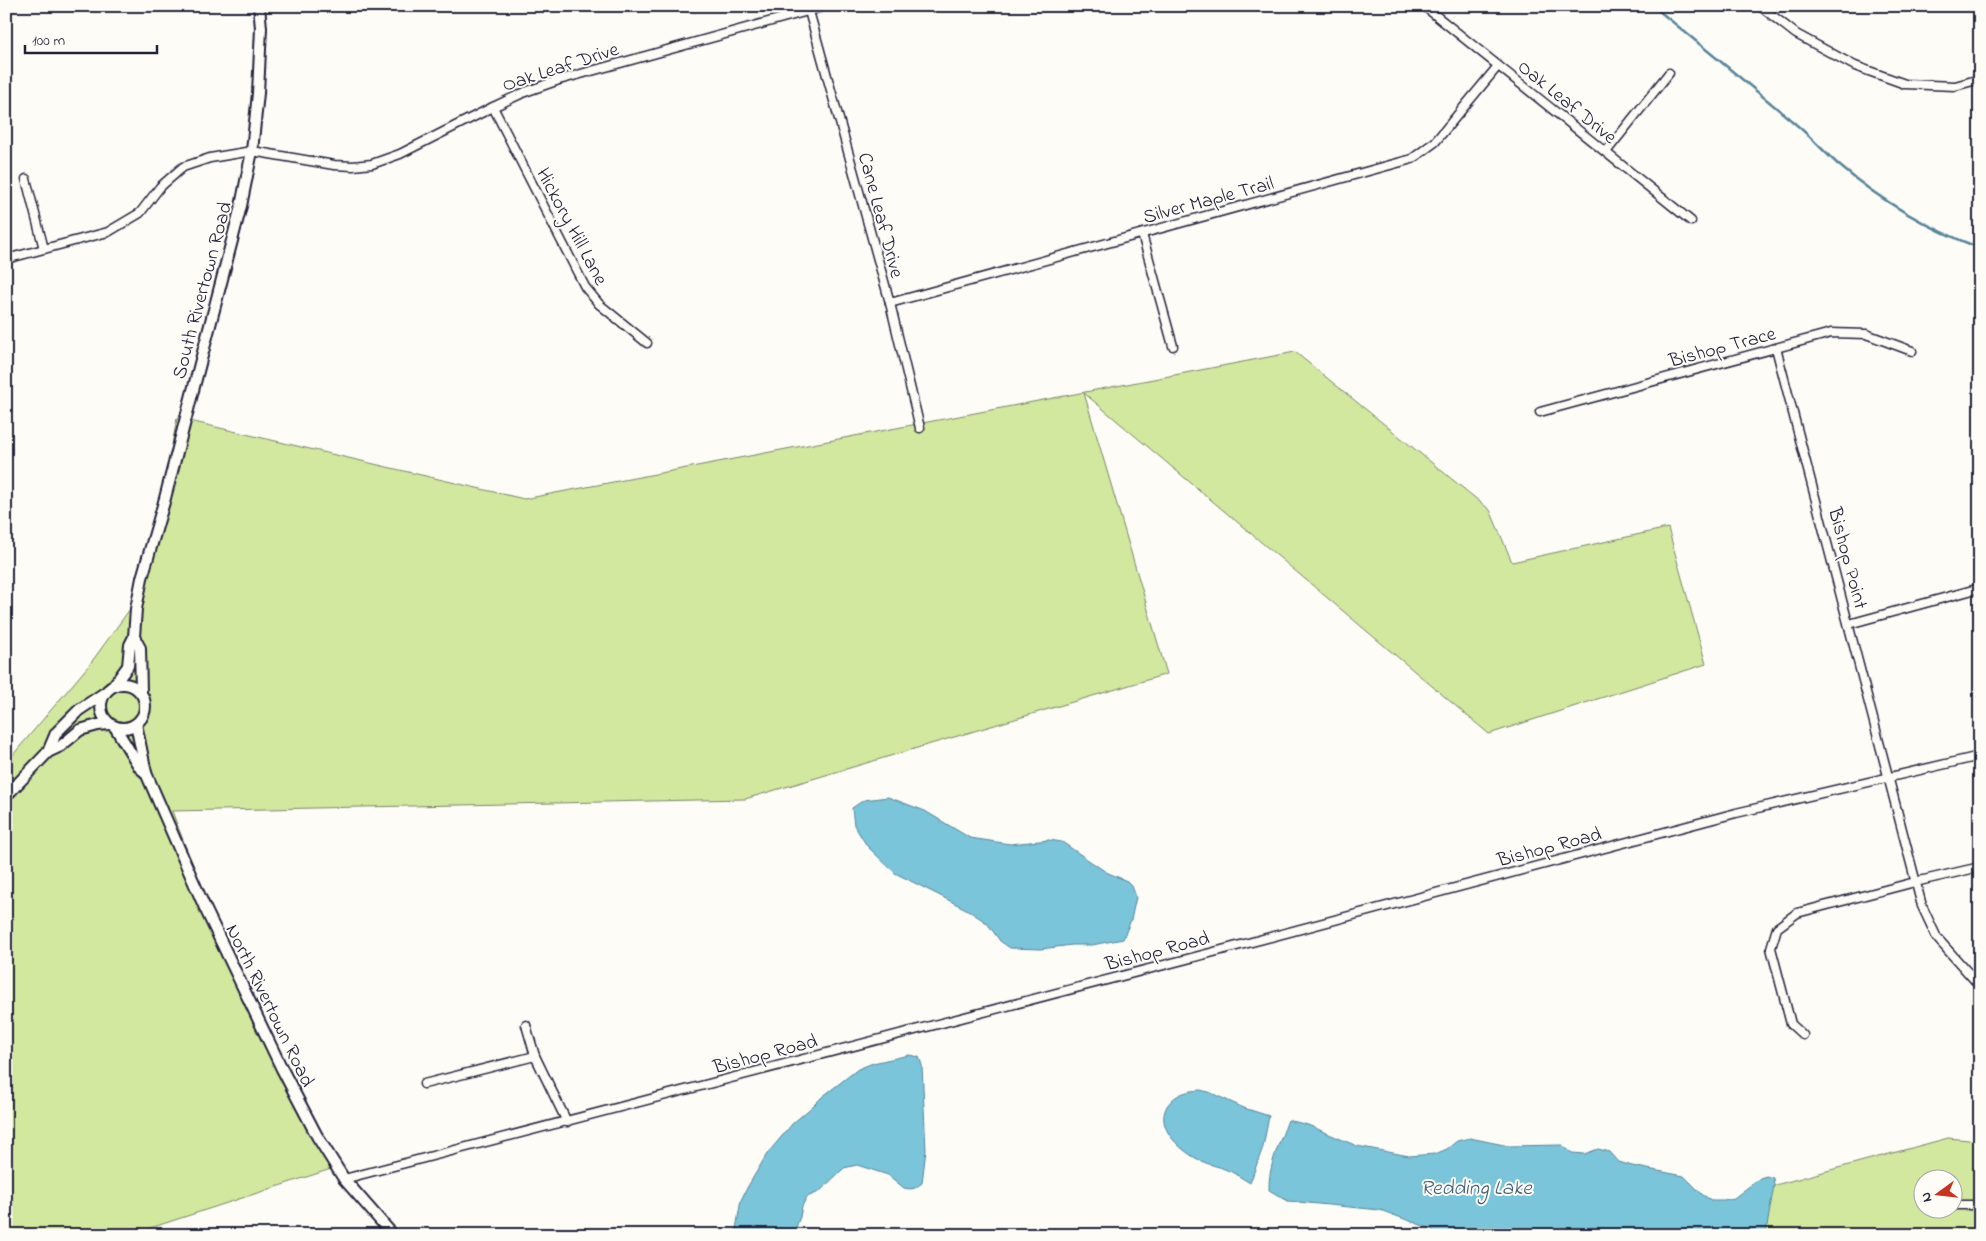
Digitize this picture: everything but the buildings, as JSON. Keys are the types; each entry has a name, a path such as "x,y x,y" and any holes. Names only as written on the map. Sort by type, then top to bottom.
{"main road":[{"name":"South Rivertown Road","path":"134,637 136,609 142,578 212,323 241,206 252,151 259,86 261,28 259,6"},
{"path":"6,796 48,752 56,733 79,710 103,694 124,673 128,666 130,645 134,637"},
{"path":"48,752 61,746 80,730 98,725 112,725 122,728 136,724 141,718 145,705 141,692 140,648 134,637"},
{"path":"114,684 129,684 141,692"},
{"path":"103,694 100,706 104,719 112,725"},
{"name":"North Rivertown Road","path":"136,724 146,773 204,906 282,1069 317,1136 344,1179 393,1235"},
{"name":"North Rivertown Road","path":"112,725 140,768 146,773"}],"street":[{"name":"Oak Leaf Drive","path":"6,259 108,232 140,213 160,187 183,166 210,158 252,151 334,165 372,164 400,154 493,106 559,80 826,6"},
{"name":"Oak Leaf Drive","path":"1424,6 1692,221"},
{"path":"1760,6 1796,34 1854,66 1904,84 1955,86 1980,79"},
{"name":"Cane Leaf Drive","path":"809,11 890,303 920,428"},
{"name":"Silver Maple Trail","path":"890,303 1412,159 1435,142 1498,66"},
{"path":"1606,152 1670,73"},
{"name":"Hickory Hill Lane","path":"493,106 585,287 599,304 647,343"},
{"path":"26,179 44,249"},
{"path":"1142,234 1173,346"},
{"name":"Bishop Trace","path":"1540,412 1831,333 1866,334 1912,351"},
{"name":"Bishop Point","path":"1776,348 1922,906 1938,938 1980,986"},
{"path":"1849,624 1980,588"},
{"name":"Bishop Road","path":"344,1179 567,1122 1736,813 1980,756"},
{"path":"1803,1035 1791,1024 1771,948 1777,928 1797,913 1980,867"},
{"path":"526,1025 535,1056 567,1122"},
{"path":"424,1084 535,1056"},
{"path":"1964,1205 1980,1205"}],"green space":[{"path":"1295,352 1490,510 1512,562 1668,528 1706,664 1489,734 1084,393 1167,674 745,799 172,811 241,992 331,1169 129,1235 6,1235 6,763 90,664 146,587 177,418 524,499"},
{"path":"1948,1138 1980,1141 1980,1235 1747,1235 1757,1190"}],"water":[{"path":"888,797 925,811 970,838 1010,844 1049,840 1062,842 1106,872 1127,881 1132,886 1136,897 1131,920 1123,939 1092,945 1072,945 1041,949 1010,948 1000,941 987,923 966,909 895,873 867,846 854,825 852,808 864,800"},
{"path":"909,1055 919,1057 922,1065 926,1150 922,1183 915,1188 904,1188 888,1175 857,1165 844,1168 819,1192 807,1197 802,1206 793,1235 735,1235 741,1200 747,1188 767,1154 793,1123 858,1069 873,1063"},
{"path":"1200,1090 1269,1116 1263,1147 1250,1183 1230,1171 1204,1162 1186,1152 1172,1139 1167,1131 1164,1115 1170,1102 1181,1094"},
{"name":"Redding Lake","path":"1288,1120 1308,1125 1357,1146 1409,1156 1435,1154 1447,1149 1457,1141 1470,1138 1509,1146 1562,1145 1572,1153 1585,1154 1598,1149 1610,1152 1619,1162 1684,1176 1703,1195 1711,1200 1734,1198 1760,1178 1766,1176 1773,1178 1774,1185 1766,1232 1765,1235 1439,1235 1429,1228 1380,1210 1288,1201 1269,1190 1269,1181 1272,1163"}],"waterway":[{"path":"1653,6 1781,112 1840,166 1872,191 1924,223 1980,248"}]}
